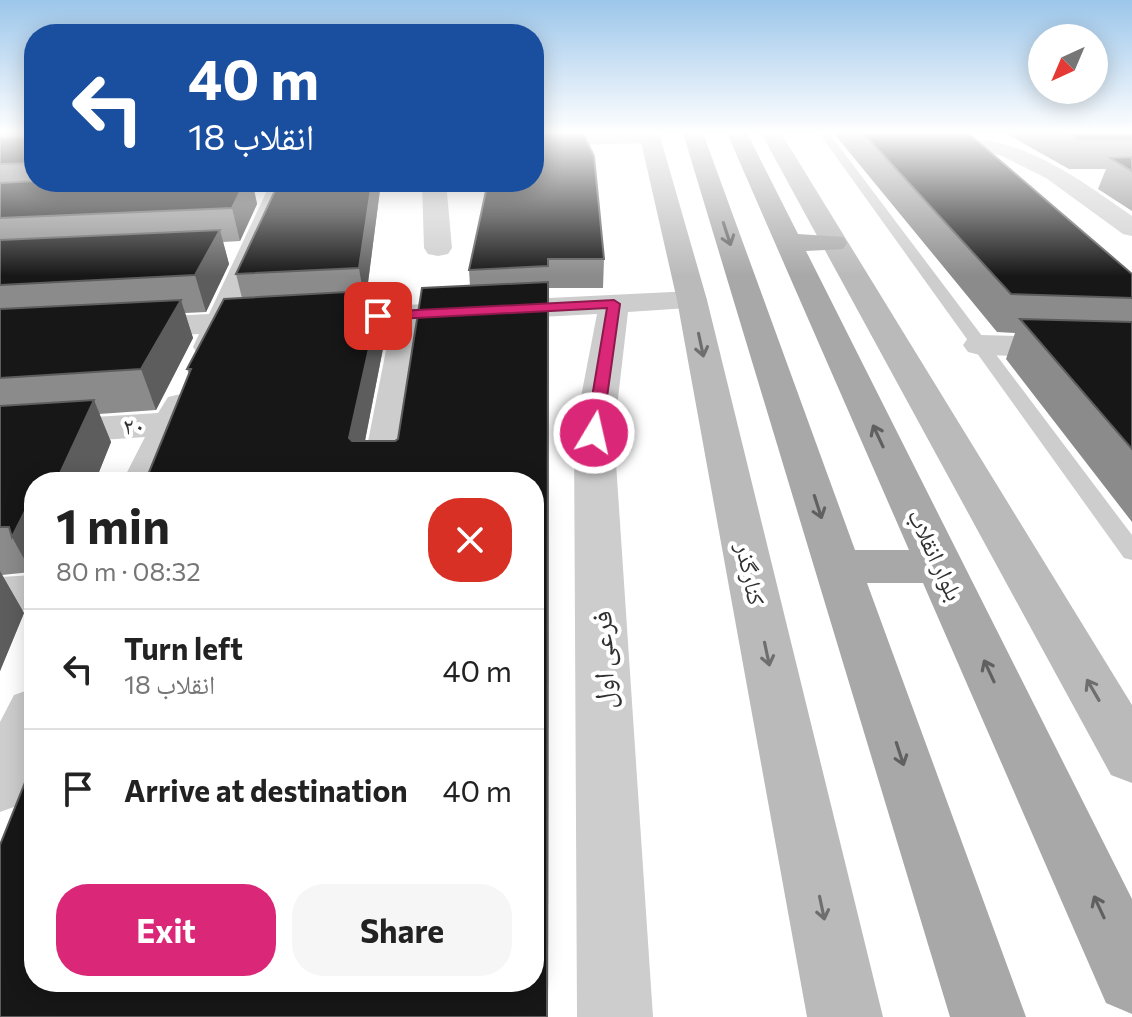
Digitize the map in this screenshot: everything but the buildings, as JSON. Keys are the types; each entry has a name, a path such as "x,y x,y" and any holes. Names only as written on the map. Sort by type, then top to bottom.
{"main road":[{"name":"کنارگذر","path":"672,180 692,300 845,1017"},
{"path":"683,180 837,566 988,1017"},
{"name":"بلوار انقلاب","path":"775,180 787,242 1132,977"},
{"path":"795,180 1132,757"},
{"path":"787,242 833,243"},
{"path":"837,566 940,567"}],"street":[{"path":"1006,180 1015,188"},
{"path":"1062,180 1132,228"},
{"path":"148,472 221,323 235,253 268,192"},
{"path":"435,192 438,248"},
{"path":"95,331 692,300"},
{"name":"فرعی اول","path":"614,304 594,433 615,1017"},
{"path":"383,472 409,315"},
{"path":"980,345 1132,349"},
{"name":"۲۰","path":"0,435 173,424"},
{"path":"0,595 24,593"},
{"path":"0,785 24,733"}],"lane":[{"path":"859,180 1132,552"}],"route":[{"path":"378,316 614,304 594,433"}]}
